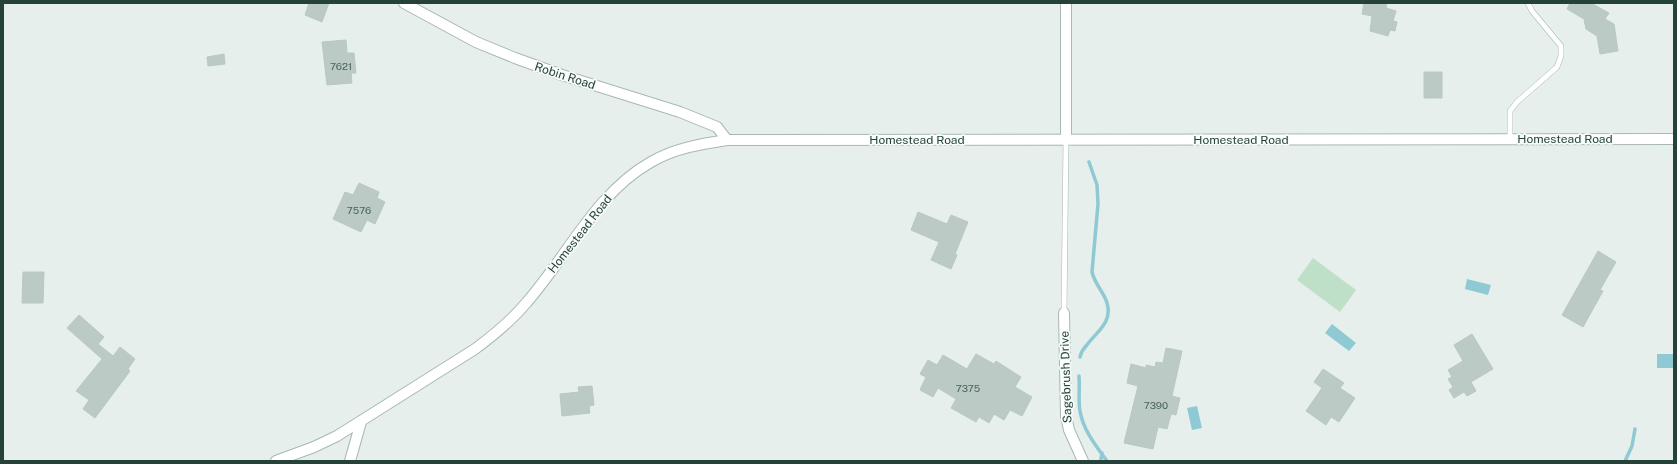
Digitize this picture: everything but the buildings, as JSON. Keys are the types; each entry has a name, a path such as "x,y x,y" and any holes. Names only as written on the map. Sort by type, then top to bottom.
{"street":[{"name":"Robin Road","path":"404,3 476,42 515,58 562,75 680,112 717,127 727,140"},
{"path":"1066,3 1066,140"},
{"name":"Homestead Road","path":"276,461 314,447 361,422 475,349 496,333 527,302 600,205 622,182 637,170 652,161 691,146 727,140 1674,139"},
{"name":"Sagebrush Drive","path":"1064,313 1066,416 1068,430 1083,461"},
{"path":"350,461 361,422"}],"lane":[{"path":"1510,139 1510,111 1517,102 1557,67 1561,56 1561,46 1532,11 1528,3"},
{"path":"1064,313 1066,140"}],"green space":[{"path":"1313,258 1356,290 1340,312 1297,280"}],"water":[{"path":"1467,279 1491,285 1488,295 1465,289"},
{"path":"1332,324 1356,343 1349,351 1325,333"},
{"path":"1657,354 1674,354 1674,368 1657,368"},
{"path":"1197,406 1202,428 1192,430 1187,408"}],"waterway":[{"path":"1080,357 1084,348 1106,322 1108,316 1106,299 1095,281 1092,272 1098,204 1097,185 1089,162"},
{"path":"1079,376 1079,402 1084,425 1090,438 1107,461"},
{"path":"1625,461 1632,446 1635,429"},
{"path":"1101,459 1102,453"}]}
